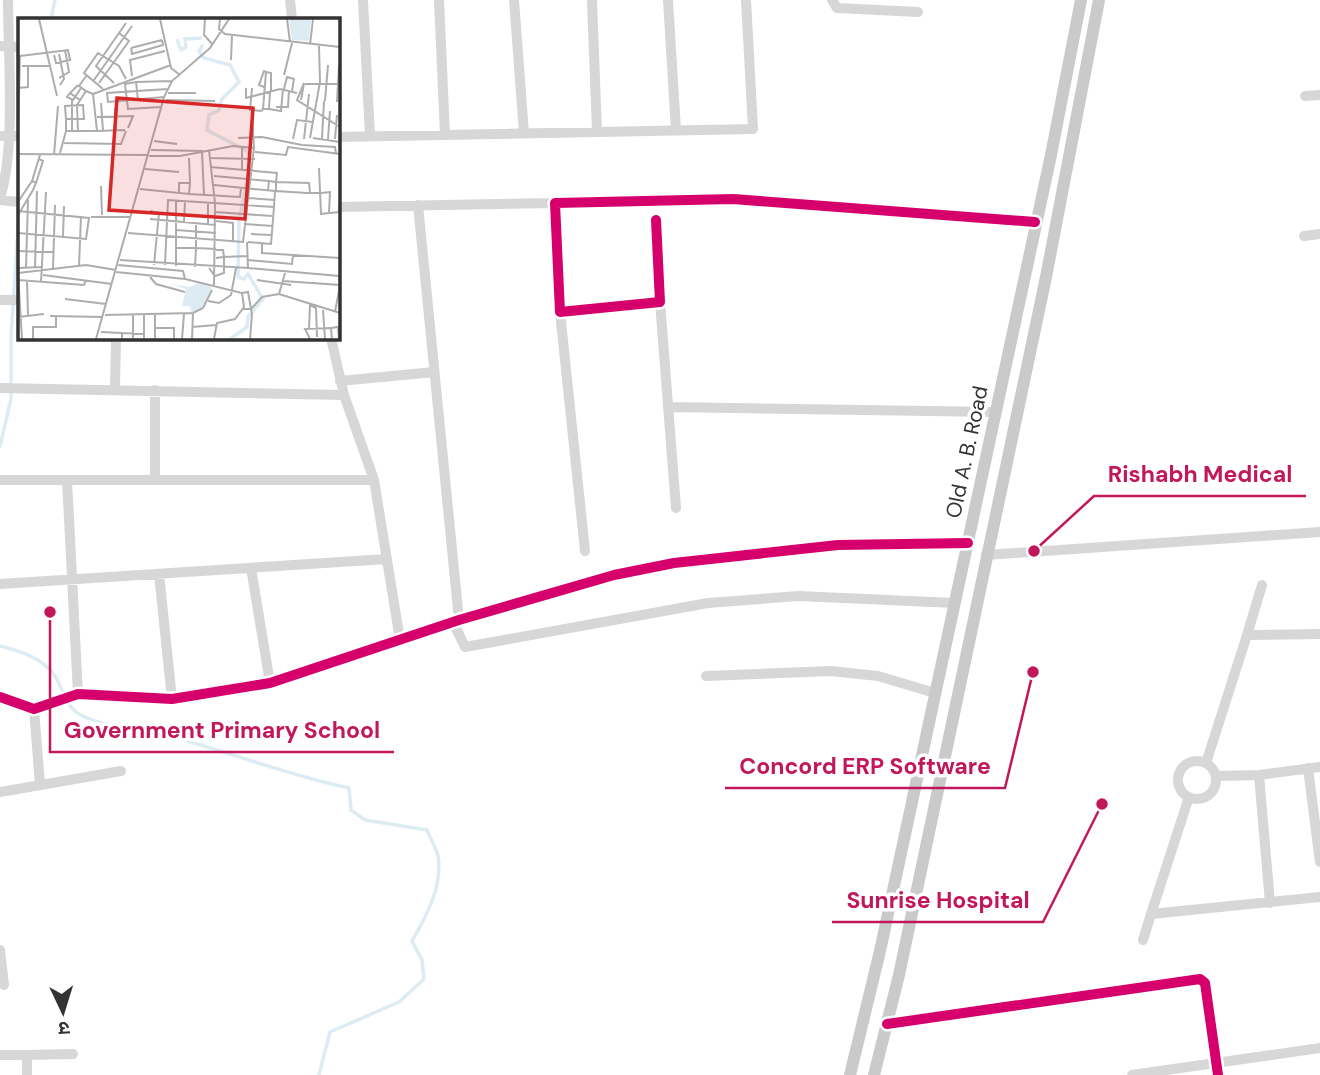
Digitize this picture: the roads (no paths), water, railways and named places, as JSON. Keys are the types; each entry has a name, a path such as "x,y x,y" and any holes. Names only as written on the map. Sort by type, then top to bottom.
{"main road":[{"name":"Old A. B. Road","path":"850,1075 880,951 955,603 1081,0"},
{"name":"Old A. B. Road","path":"874,1075 902,958 1046,277 1099,0"},
{"path":"880,951 902,958"}],"street":[{"path":"8,0 9,136 6,179 0,199 18,202"},
{"path":"290,0 292,18"},
{"path":"363,0 370,136"},
{"path":"439,0 444,135"},
{"path":"514,0 524,133"},
{"path":"592,0 597,132"},
{"path":"668,0 676,130"},
{"path":"340,137 753,129 746,0"},
{"path":"832,0 837,8 918,12"},
{"path":"1305,96 1320,95"},
{"path":"340,207 733,199 1035,222"},
{"path":"555,203 560,312 585,551"},
{"path":"418,205 456,621 465,647 708,603 798,596 955,603"},
{"path":"656,220 676,508"},
{"path":"1304,236 1320,234"},
{"path":"0,300 18,300"},
{"path":"560,312 660,302"},
{"path":"115,389 116,340"},
{"path":"331,340 344,395 374,481 400,640"},
{"path":"340,381 434,372"},
{"path":"1,388 155,390 279,396 344,395"},
{"path":"155,390 155,481"},
{"path":"668,407 995,412"},
{"path":"2,480 374,481"},
{"path":"67,480 72,580 73,696"},
{"path":"986,555 1320,532"},
{"path":"0,697 34,709 73,696 172,699 270,683 456,621 614,575 674,563 838,545 968,542"},
{"path":"0,584 387,559"},
{"path":"251,568 270,683"},
{"path":"159,574 172,699"},
{"path":"1206,763 1262,585"},
{"path":"1247,635 1320,634"},
{"path":"706,676 831,671 878,676 935,693"},
{"path":"34,709 40,785"},
{"path":"1191,762 1206,763 1216,776 1215,786 1209,795 1199,799 1189,797 1179,785 1179,773 1191,762"},
{"path":"1216,776 1259,775 1320,767"},
{"path":"1308,768 1320,862"},
{"path":"0,792 121,771"},
{"path":"1259,775 1270,903"},
{"path":"1143,940 1189,797"},
{"path":"1150,914 1320,897"},
{"path":"0,950 4,985"},
{"path":"887,1024 1200,979 1205,984 1217,1075"},
{"path":"1132,1075 1320,1048"},
{"path":"0,1055 73,1054"},
{"path":"27,1055 27,1075"}],"waterway":[{"path":"51,18 55,0"},
{"path":"0,446 11,399 11,336 18,229"},
{"path":"0,646 23,653 44,664 55,676 72,708 91,720 169,736 303,777 349,788 351,810 365,820 427,830 438,856 438,879 428,911 412,941 422,960 424,979 399,1002 330,1032 319,1075"}],"place":[{"name":"Rishabh Medical","path":"1034,551"},
{"name":"Government Primary School","path":"50,612"},
{"name":"Concord ERP Software","path":"1033,672"},
{"name":"Sunrise Hospital","path":"1102,804"}]}
